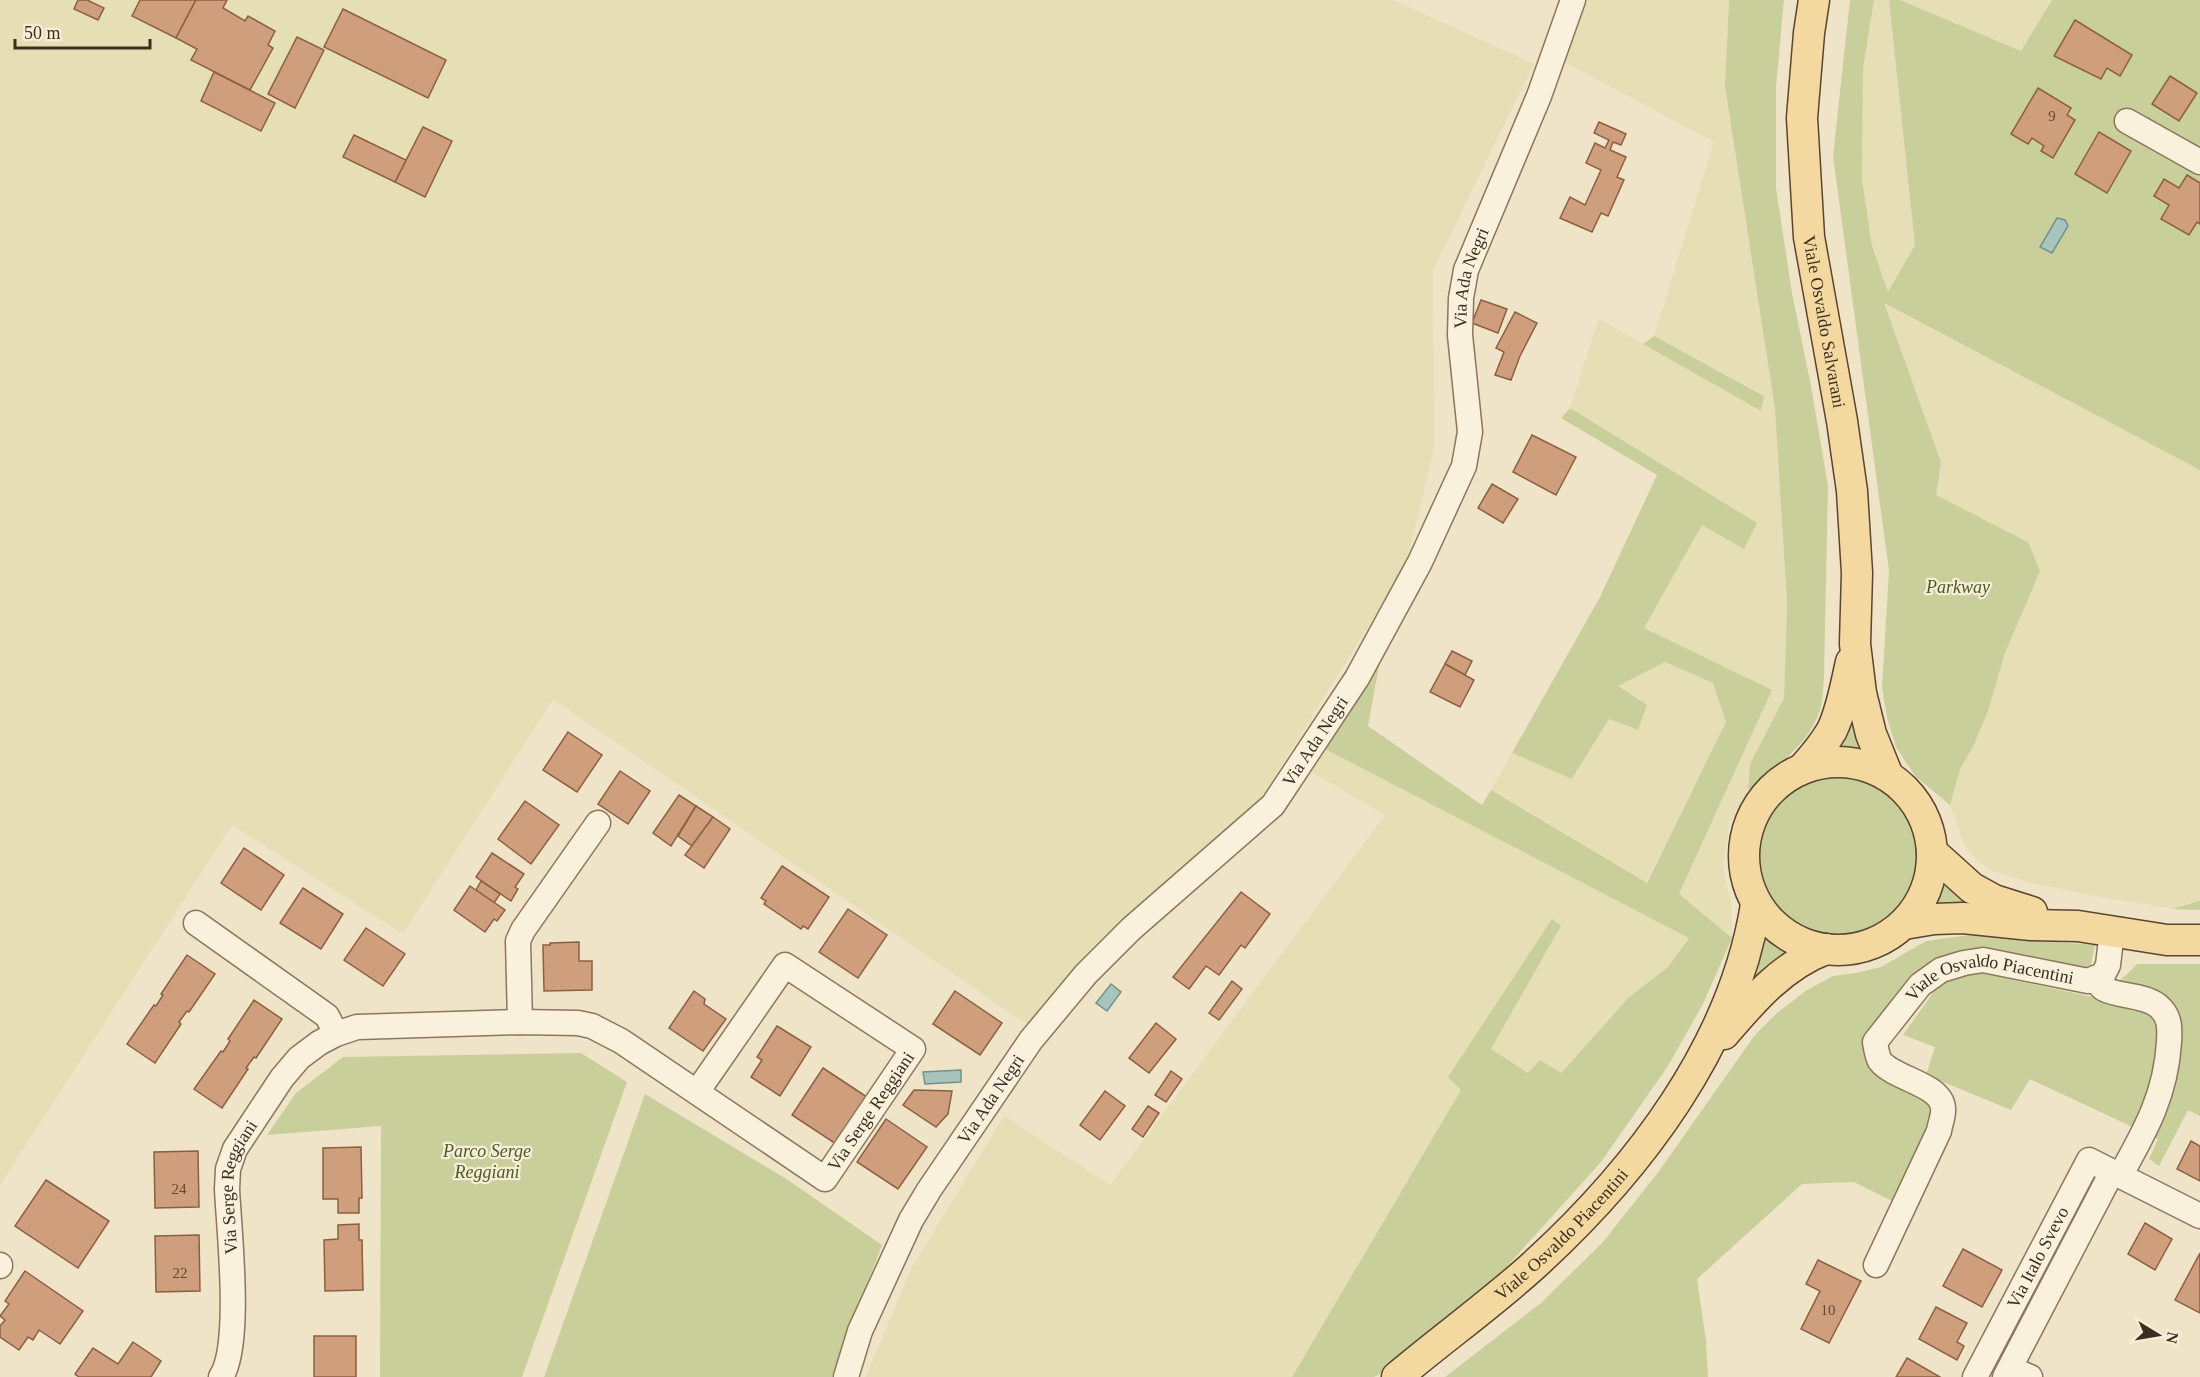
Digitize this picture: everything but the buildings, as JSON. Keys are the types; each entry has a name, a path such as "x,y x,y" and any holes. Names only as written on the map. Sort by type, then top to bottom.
{"main road":[{"name":"Viale Osvaldo Salvarani","path":"1814,0 1802,118 1809,237 1842,421 1852,491 1857,573 1855,644 1861,693 1871,734 1888,776"},
{"name":"Viale Osvaldo Salvarani","path":"1804,767 1832,729 1842,700 1855,644"},
{"name":"Viale Osvaldo Piacentini","path":"1825,762 1847,762 1869,766 1888,776 1910,795 1922,812 1929,832 1932,852 1931,872 1926,891 1916,909 1891,935 1875,943 1842,951 1811,947 1785,935 1756,905 1744,872 1745,836 1750,819 1759,804 1770,790 1786,777 1804,767 1825,762"},
{"name":"Viale Osvaldo Piacentini","path":"1932,852 1972,888 1994,900 2078,926"},
{"name":"Viale Osvaldo Piacentini","path":"1397,1377 1533,1266 1568,1233 1631,1162 1672,1108 1697,1067 1740,972 1751,938 1756,905"},
{"name":"Viale Osvaldo Piacentini","path":"1904,924 1963,918 2031,925 2078,926 2167,940 2200,940"},
{"name":"Viale Osvaldo Piacentini","path":"1697,1067 1755,997 1784,973 1826,950"}],"street":[{"name":"Via Ada Negri","path":"846,1377 860,1330 911,1220 1031,1040 1086,974 1131,929 1273,805 1357,678 1420,562 1464,466 1469,448 1470,432 1460,335 1461,298 1466,270 1539,96 1573,0"},
{"path":"2127,121 2200,162"},
{"path":"520,1022 518,941 523,930 598,823"},
{"path":"196,923 327,1016 336,1034"},
{"name":"Viale Osvaldo Piacentini","path":"1876,1264 1939,1131 1943,1108 1940,1098 1926,1087 1892,1072 1878,1059 1875,1042 1920,985 1941,970 1983,960 2088,981 2103,975 2108,965 2112,931"},
{"name":"Via Serge Reggiani","path":"221,1377 230,1355 233,1313 226,1189 228,1169 242,1136 282,1078 299,1058 319,1043 357,1027 520,1022 578,1023 592,1026 621,1041 696,1092 825,1179 913,1049 785,965 696,1092"},
{"path":"2095,978 2102,988 2156,1004 2166,1014 2170,1025 2168,1059 2161,1092 2145,1131 2120,1176"},
{"name":"Via Italo Svevo","path":"1975,1377 2089,1160 2200,1216"},
{"name":"Via Italo Svevo","path":"2020,1376 2120,1176"}],"shaded area":[{"path":"0,0 1393,0 1534,64 1433,270 1434,449 1406,566 1262,797 1095,944 1028,1025 553,699 403,934 232,825 0,1185"},
{"path":"1577,0 1729,0 1725,86 1775,409 1787,602 1784,698 1750,764 1748,790 1729,826 1723,869 1731,902 1732,938 1679,895 1772,690 1643,629 1702,525 1757,524 1570,408 1599,319 1761,411 1764,395 1654,336 1714,142 1553,56"},
{"path":"1874,0 1889,0 1915,245 1888,292 1872,246 1862,179 1863,69"},
{"path":"1900,0 2052,0 2021,51"},
{"path":"1883,303 2200,470 2200,910 2184,910 2105,898 2032,883 1993,871 1976,860 1964,844 1950,805 1960,769 1973,747 1988,711 2005,653 2028,542 1936,495 1941,462"},
{"path":"1665,662 1713,683 1727,722 1646,883 1491,790 1512,753 1573,779 1609,719 1637,730 1617,687"},
{"path":"1325,749 1689,937 1668,967 1629,997 1560,1073 1528,1073 1491,1049 1561,927 1448,1077 1461,1090 1292,1377 866,1377 911,1269 1004,1116 1110,1185 1385,815 1311,772"}],"green space":[{"path":"1729,0 1784,0 1776,87 1776,188 1792,293 1828,486 1824,677 1820,710 1807,735 1790,755 1748,790 1750,764 1784,698 1787,602 1775,409 1725,86"},
{"name":"Parkway","path":"1850,0 1874,0 1863,69 1862,179 1872,246 1888,292 1915,245 1889,0 1900,0 2021,51 2052,0 2200,0 2200,470 1884,303 1941,462 1936,495 2028,542 2040,571 2005,653 1988,711 1973,747 1960,769 1950,805 1915,776 1896,747 1887,718 1882,687 1889,571 1833,156"},
{"path":"1654,336 1764,396 1761,411 1643,344"},
{"path":"1570,408 1757,523 1744,549 1702,525 1644,628 1772,690 1679,894 1732,938 1703,1004 1668,1066 1601,1162 1502,1272 1384,1372 1374,1377 1292,1377 1461,1090 1448,1077 1552,919 1561,926 1491,1049 1528,1073 1540,1060 1561,1073 1629,997 1668,967 1689,938 1325,749 1315,741 1387,622 1368,726 1482,805 1491,790 1647,883 1726,722 1713,683 1665,662 1618,686 1647,705 1638,730 1609,719 1572,779 1512,753 1600,597 1657,475 1561,418"},
{"path":"1852,704 1869,754 1853,751 1837,752 1848,733"},
{"path":"1838,777 1853,778 1868,783 1882,790 1894,800 1904,812 1911,826 1916,841 1916,871 1911,886 1904,900 1894,912 1882,922 1868,929 1853,934 1838,935 1823,934 1808,929 1794,922 1782,912 1772,900 1765,886 1760,871 1759,856 1760,841 1765,826 1772,812 1782,800 1794,790 1808,783 1823,778"},
{"path":"1945,878 2009,915 1932,909"},
{"path":"2200,901 2200,910 2172,909"},
{"path":"1763,932 1779,946 1797,954 1745,986"},
{"path":"1969,935 2095,945 2088,981 1983,960 1941,970 1875,1042 1940,1097 1904,1207 1854,1182 1802,1184 1697,1279 1706,1340 1708,1377 1445,1377 1541,1303 1603,1242 1659,1171 1755,1035 1777,1013 1807,990 1833,976 1881,967 1926,941"},
{"path":"2137,964 2200,964 2200,1116 2188,1110 2159,1166 2149,1159 2158,1139 2030,1079 2011,1110 1926,1075 1935,1047 1903,1035 1940,983 1975,972 2098,998"},
{"name":"Parco Serge Reggiani","path":"581,1053 627,1082 522,1377 380,1377 381,1126 267,1135 296,1093 343,1057"},
{"path":"645,1094 785,1178 882,1245 832,1377 544,1377"}],"water":[{"path":"2057,218 2065,220 2068,226 2052,253 2040,247"},
{"path":"1111,984 1121,992 1107,1011 1096,1003"},
{"path":"961,1070 961,1082 925,1084 923,1072"}]}
